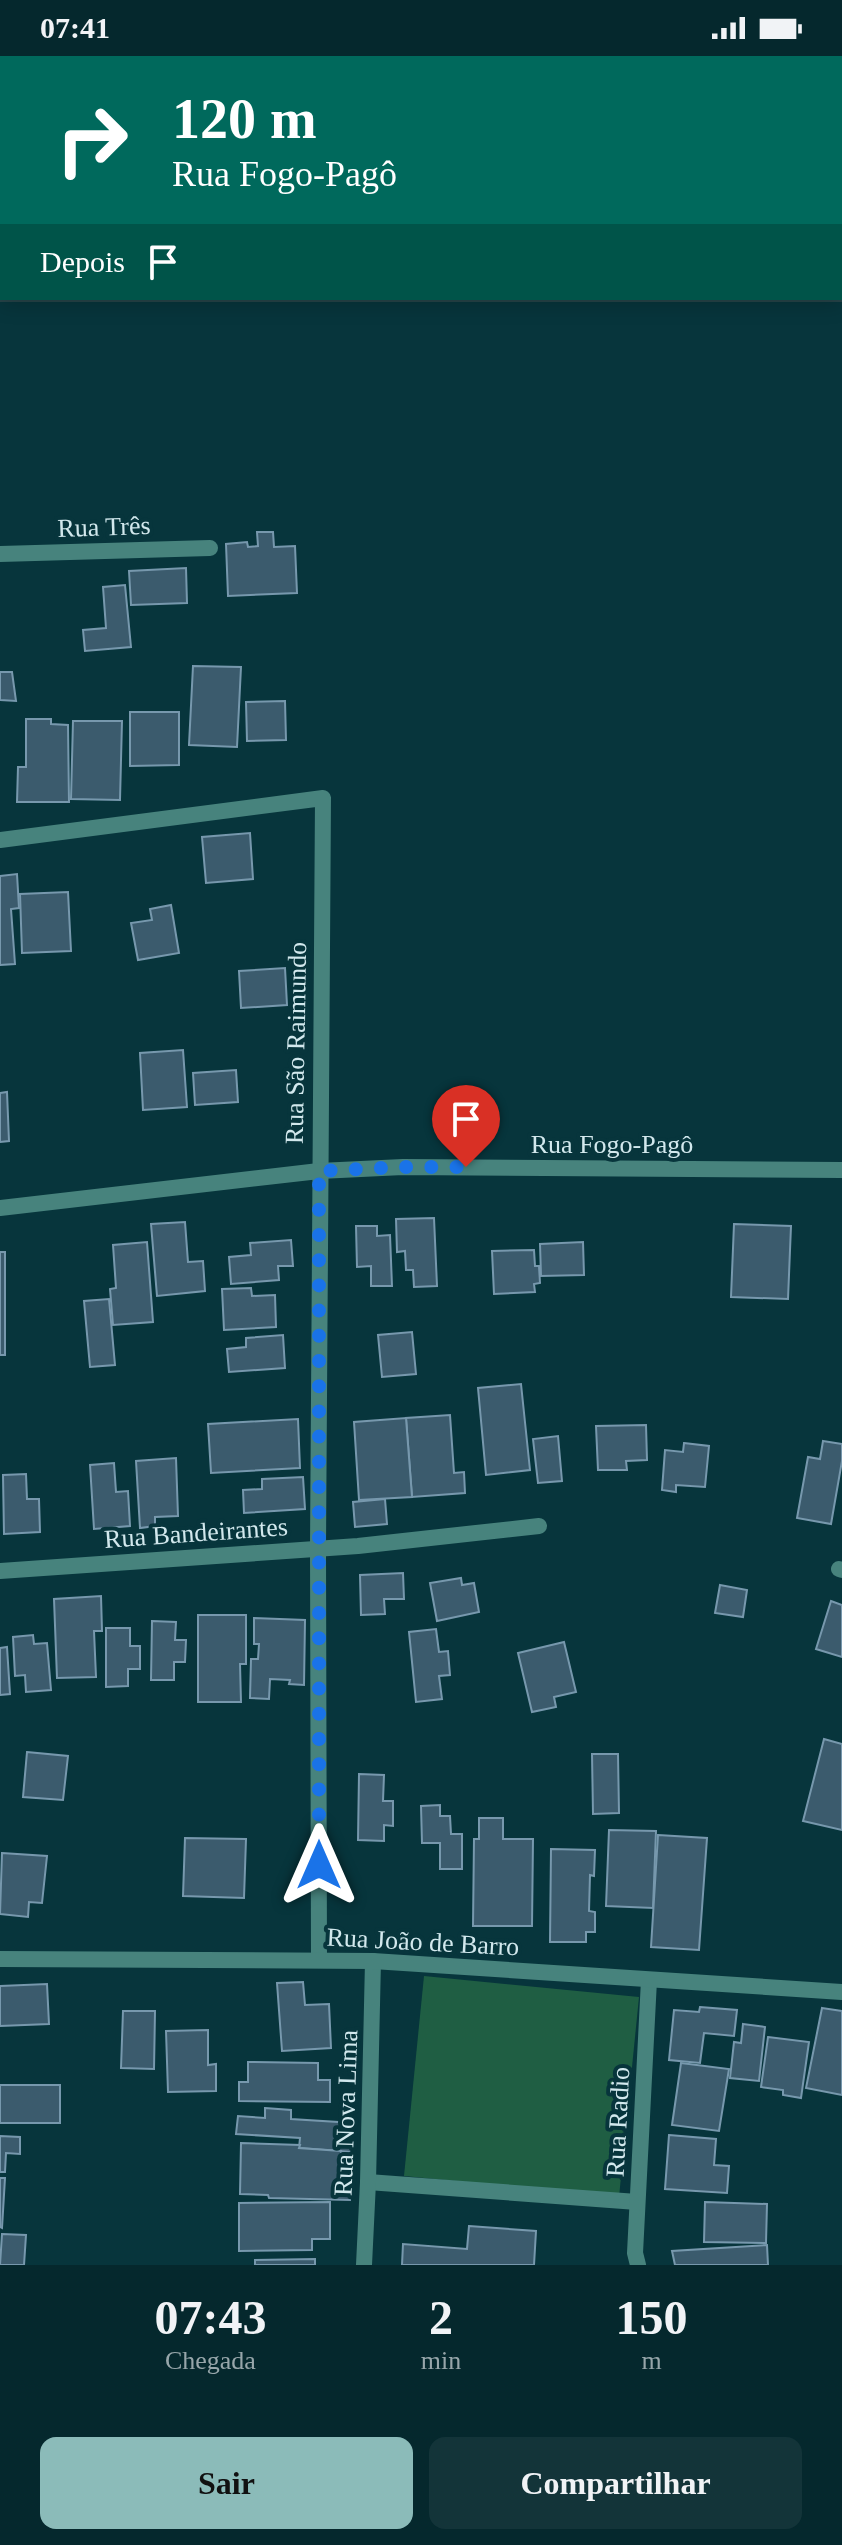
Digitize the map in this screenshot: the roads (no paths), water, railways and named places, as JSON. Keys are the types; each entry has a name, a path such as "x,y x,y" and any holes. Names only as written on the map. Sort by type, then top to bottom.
{"street":[{"name":"Rua Três","path":"0,554 210,548"},
{"name":"Rua São Raimundo","path":"0,840 323,798 319,1171 319,1960"},
{"name":"Rua Fogo-Pagô","path":"0,1208 319,1171 403,1167 842,1170"},
{"name":"Rua Bandeirantes","path":"0,1571 318,1548 539,1526"},
{"name":"Rua João de Barro","path":"0,1959 373,1961 842,1992"},
{"name":"Rua Nova Lima","path":"364,2265 373,1961"},
{"name":"Rua Radio","path":"638,2265 635,2253 649,1980"},
{"path":"368,2182 637,2202"}]}
